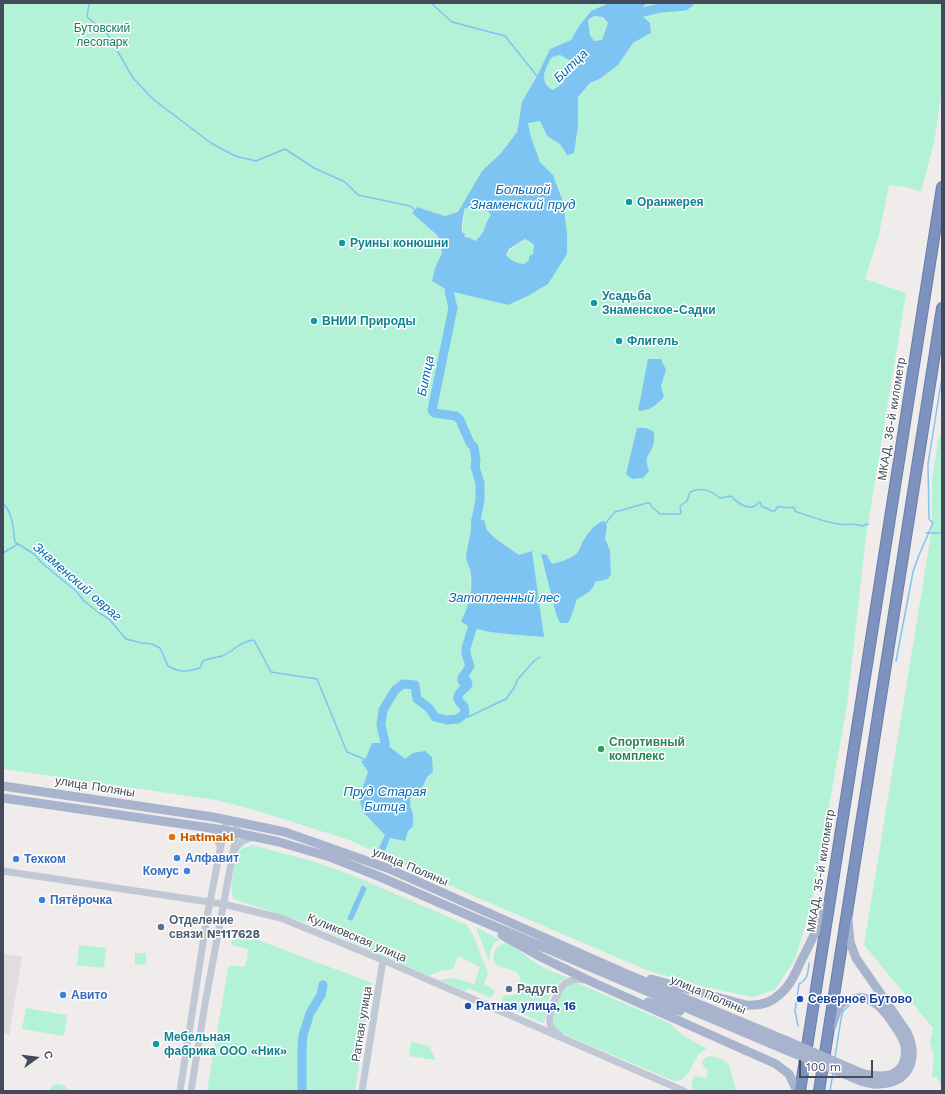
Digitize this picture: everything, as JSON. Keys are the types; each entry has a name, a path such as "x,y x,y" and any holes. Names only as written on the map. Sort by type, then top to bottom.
{"highway":[{"name":"МКАД, 36-й километр","path":"868,655 942,187"},
{"path":"819,1091 942,308"},
{"name":"МКАД, 35-й километр","path":"798,1091 868,655"}],"main road":[{"name":"улица Поляны","path":"3,786 233,821 285,832 387,868 787,1046"},
{"name":"улица Поляны","path":"3,798 224,830 279,842 330,857 378,876 708,1018 787,1046"},
{"path":"627,974 654,979 691,991 746,1005 767,1002 780,994 791,981 821,920 832,882"},
{"path":"787,1046 879,1084 896,1080 903,1076 911,1062 911,1041 907,1032 856,958 852,949 848,919 850,895"},
{"path":"470,916 541,957 590,981 776,1064 789,1074 798,1091"},
{"path":"623,996 708,1018"},
{"path":"828,1037 840,1005 847,1000 857,997 868,999 879,1006 902,1038 906,1048 903,1065 898,1071 889,1076 861,1077"}],"street":[{"path":"188,1091 185,1087 180,1088 210,902 224,830 226,823 233,821 237,825 237,833 205,1004 191,1091"},
{"path":"211,828 216,835 221,848"},
{"path":"233,853 237,846 243,841 256,837"},
{"name":"Куликовская улица","path":"3,871 223,904 281,918 383,960 680,1090"},
{"name":"Ратная улица","path":"362,1091 383,960"},
{"path":"562,1038 551,1027 550,1022 552,1009 558,994 562,987 572,980 590,981"},
{"path":"660,1080 668,1091"}],"shaded area":[{"path":"3,954 22,957 9,1035 3,1034"}],"green space":[{"name":"Бутовский лесопарк","path":"3,3 609,3 591,11 579,26 571,40 550,49 520,112 517,132 501,153 482,171 458,213 445,216 417,207 412,213 438,236 442,253 435,268 432,281 449,291 508,305 528,296 548,284 553,175 540,162 531,137 528,122 540,121 547,136 560,144 567,155 578,126 578,97 590,83 601,79 618,65 633,43 651,33 650,23 639,13 646,3 942,3 942,89 934,143 921,192 910,188 889,185 879,235 865,279 906,293 866,536 847,705 811,908 795,959 775,990 752,997 705,987 649,971 478,898 349,840 255,810 216,800 3,769","holes":["665,370 661,386 664,398 657,404 644,411","646,428 653,443 646,462","607,526 605,539 610,550 611,574 607,578 594,583 581,597 577,599 570,620 560,623 556,614 542,555 547,555 552,564 565,560 577,553 583,541","472,530 487,530 496,539 519,555 532,552 543,637 520,634 465,613 469,602 471,586 470,571 466,557"]},
{"path":"594,16 603,17 608,23 602,40 594,42 590,35 588,20"},
{"path":"560,55 571,61 563,83 553,90 548,87 544,79 544,75 552,57"},
{"path":"473,205 481,210 488,211 491,215 484,231 475,241 464,238 462,225 464,221 464,209"},
{"path":"525,239 534,245 533,255 524,264 519,264 506,256 512,248"},
{"path":"942,435 942,1086 936,1077 932,1077 934,1056 930,1042 933,1028 864,945 932,528 932,479 939,436"},
{"path":"253,845 315,862 354,876 467,925 474,937 488,973 484,984 494,990 494,993 491,998 468,988 466,992 439,980 454,978 474,984 480,967 460,957 458,957 453,969 440,971 429,976 310,924 236,900 233,898 231,886 236,854 243,848","holes":["362,885 367,887 351,921 347,919"]},
{"path":"476,927 500,940 494,943 490,952 490,959 488,959"},
{"path":"234,931 372,983 355,1091 207,1091 228,968 231,965 244,967 247,959 248,949 231,945"},
{"path":"509,942 536,963 551,971 568,977 563,979 553,991 548,1001 543,1023 501,1004 505,995 515,994 522,988 520,978 517,973 497,965 495,962 494,953 496,948"},
{"path":"79,945 106,948 104,968 77,965"},
{"path":"135,953 146,953 146,964 135,965"},
{"path":"572,984 580,984 669,1023 687,1037 707,1048 699,1054 689,1072 683,1079 674,1081 561,1033 554,1027 555,1008 559,997 567,987"},
{"path":"26,1008 67,1015 64,1036 22,1029"},
{"path":"411,1042 429,1046 436,1060 409,1056"},
{"path":"709,1056 720,1058 729,1064 736,1091 694,1091 692,1084 695,1076 706,1078 708,1071 703,1065 702,1061"},
{"path":"59,1084 65,1086 68,1091 49,1091 53,1085"}],"water":[{"name":"Большой Знаменский пруд","path":"609,3 646,3 639,13 650,23 651,33 633,43 618,65 600,79 590,83 578,97 578,126 574,153 567,155 560,144 547,136 540,121 528,123 531,137 540,162 553,175 563,202 567,233 567,254 548,284 528,296 508,305 449,291 432,281 435,268 442,253 438,236 412,213 417,207 445,216 458,212 482,171 501,153 517,132 522,102 550,49 571,40 579,26 591,11","holes":["594,16 603,17 608,23 602,40 594,41 590,35 588,20","560,55 571,61 563,83 553,90 548,87 544,79 545,71 552,57","473,205 477,206 481,210 488,211 491,215 481,235 475,241 464,237 465,234 462,232 464,209","525,239 534,245 533,254 529,256 529,260 524,264 508,257 506,255 509,249"]},
{"path":"648,359 661,359 666,370 661,386 664,397 659,403 652,407 646,410 638,411"},
{"path":"637,428 646,428 654,432 654,442 647,458 649,471 643,478 632,479 626,474"},
{"name":"Затопленный лес","path":"471,519 484,520 487,530 496,539 519,555 532,551 544,637 476,629 461,621 471,590 470,570 466,556"},
{"path":"604,521 607,526 605,539 610,550 611,574 608,579 595,582 591,590 577,599 570,620 567,623 560,623 556,614 541,554 547,555 552,564 576,554 591,530 597,524"},
{"name":"Пруд Старая Битца","path":"372,743 385,743 405,759 413,753 425,751 432,757 433,772 427,777 421,790 411,791 410,805 413,814 413,826 408,831 405,841 390,838 385,851 379,848 385,835 363,812 359,798 368,772 361,761 365,760"},
{"path":"362,885 367,888 352,921 347,919"}],"waterway":[{"path":"89,3 87,17 107,33 133,78 154,100 211,143 235,156 256,161 285,149 314,168 345,182 358,195 410,206 415,210"},
{"path":"431,3 452,22 505,36 537,76"},
{"name":"Битца","path":"632,21 639,13 660,8 685,6 689,3"},
{"name":"Битца","path":"457,281 449,291 453,308 432,410 434,413 456,416 460,420 470,443 474,447 476,460 475,467 480,483 480,500 476,520 476,532"},
{"path":"896,661 913,572 933,523 929,519 928,464 942,377"},
{"path":"604,525 615,512 647,503 650,503 652,507 660,514 679,514 681,513 680,506 687,501 690,492 695,490 710,491 720,498 731,496 739,503 749,507 755,506 760,502 762,507 772,511 775,511 777,507 794,507 795,511 797,512 833,523 856,524 862,526 868,524"},
{"name":"Знаменский овраг","path":"3,503 11,516 15,542 34,554 43,564 77,592 83,600 109,619 126,639 152,644 160,648 168,666 184,671 200,668 203,661 222,656 241,644 254,640 271,672 317,679 347,752 366,760"},
{"path":"926,533 942,533"},
{"path":"3,553 18,544"},
{"name":"Битца","path":"384,755 385,743 381,725 383,710 395,690 403,684 415,685 417,699 429,708 435,717 447,720 458,719 465,713 464,706 458,700 458,695 468,685 467,681 462,681 462,678 470,666 466,654 466,648 472,629 473,617"},
{"path":"462,715 468,717 506,699 514,688 518,679 534,661 540,657"},
{"path":"798,1026 795,1011 799,984 806,978 809,963"},
{"name":"Битца","path":"302,1091 303,1035 310,1013 321,995 323,985"},
{"path":"835,1057 843,1011 849,1006"},
{"path":"830,1091 833,1073"}],"place":[{"name":"Оранжерея","path":"629,202"},
{"name":"Руины конюшни","path":"342,243"},
{"name":"Усадьба Знаменское-Садки","path":"594,303"},
{"name":"ВНИИ Природы","path":"314,321"},
{"name":"Флигель","path":"619,341"},
{"name":"Спортивный комплекс","path":"601,749"},
{"name":"Hatimaki","path":"172,837"},
{"name":"Алфавит","path":"177,858"},
{"name":"Техком","path":"16,859"},
{"name":"Комус","path":"187,871"},
{"name":"Пятёрочка","path":"42,900"},
{"name":"Отделение связи №117628","path":"161,927"},
{"name":"Радуга","path":"509,989"},
{"name":"Авито","path":"63,995"},
{"name":"Северное Бутово","path":"800,999"},
{"name":"Ратная улица, 16","path":"468,1006"},
{"name":"Мебельная фабрика ООО «Ник»","path":"156,1044"}]}
